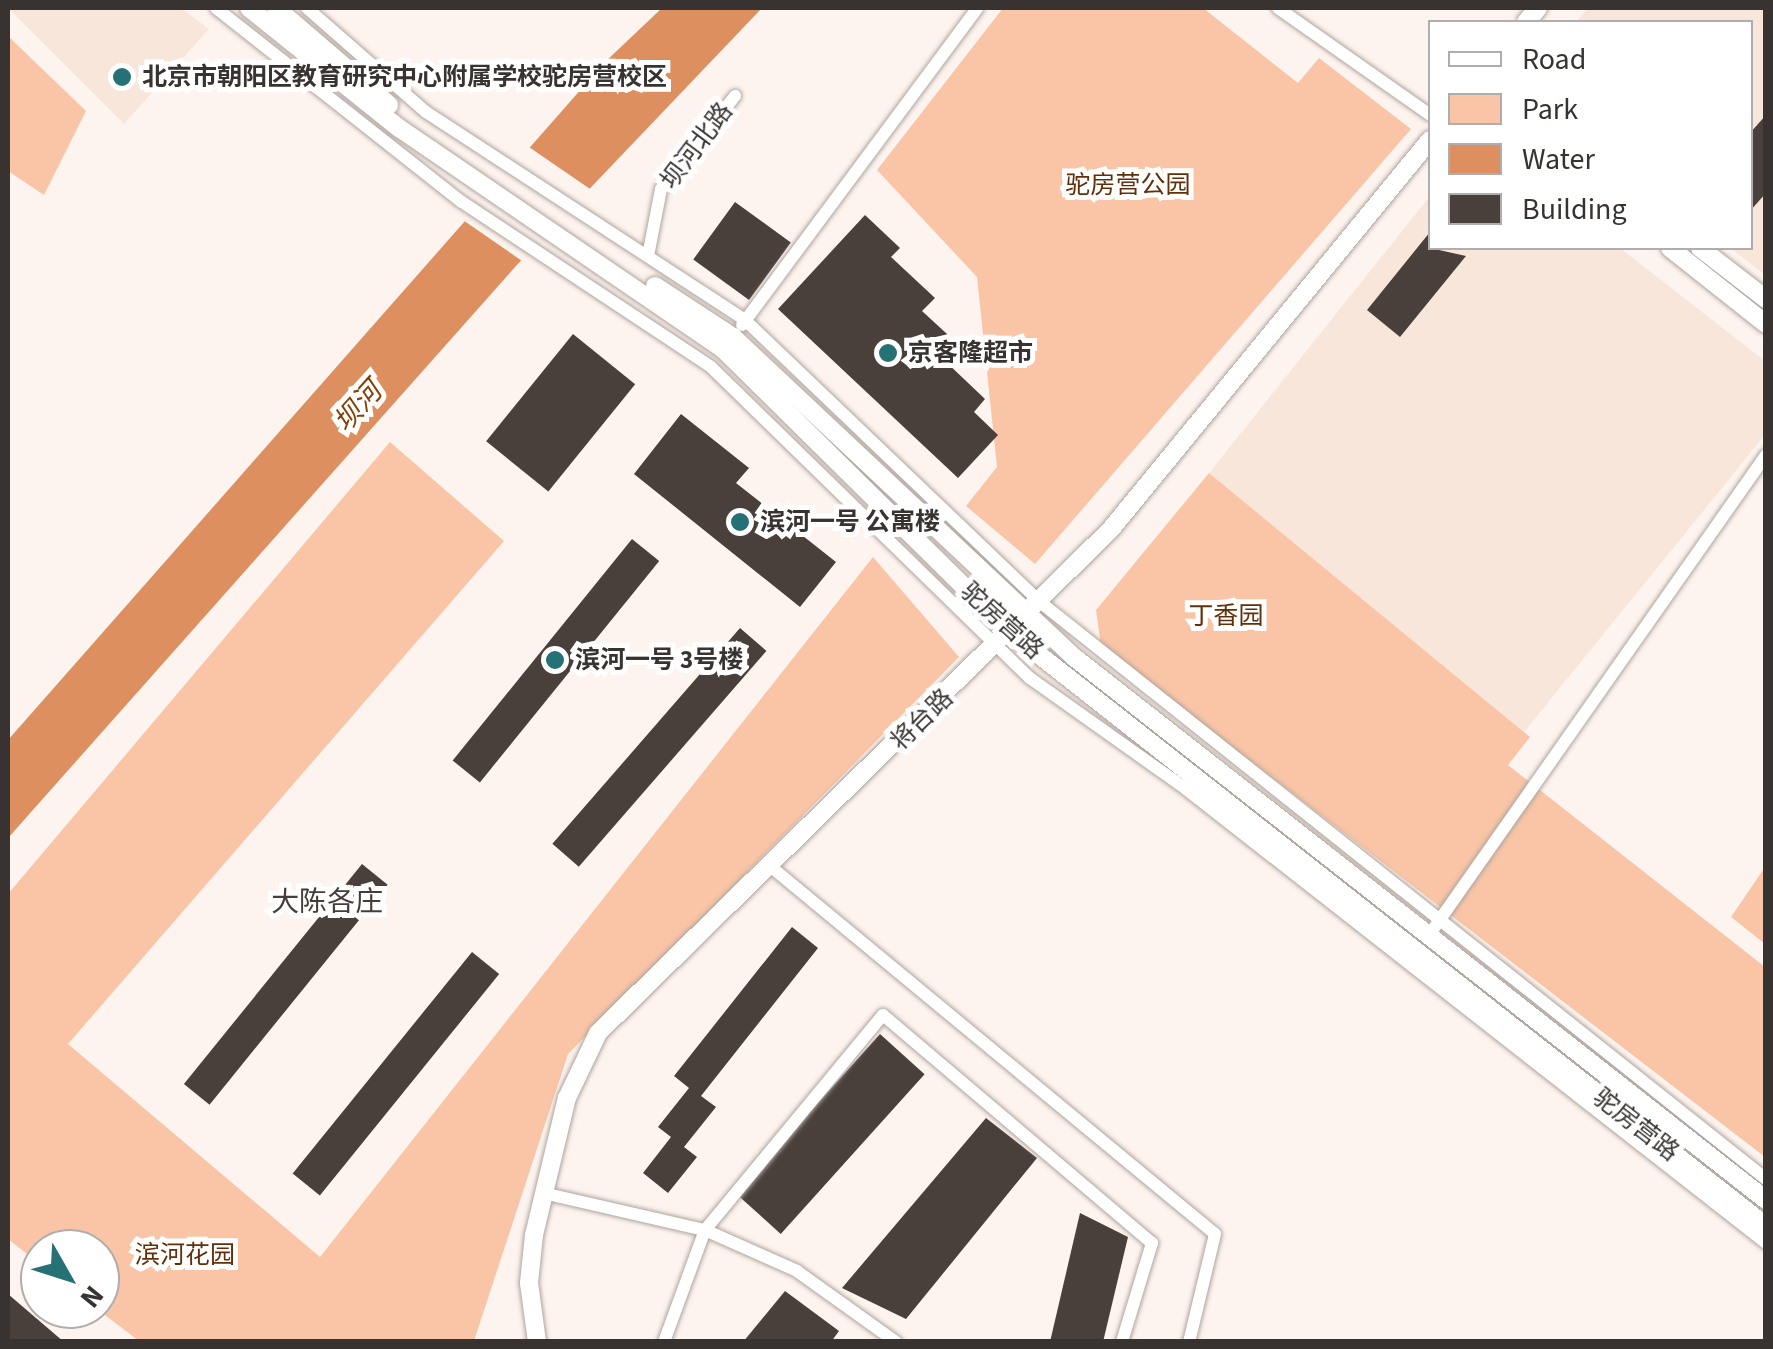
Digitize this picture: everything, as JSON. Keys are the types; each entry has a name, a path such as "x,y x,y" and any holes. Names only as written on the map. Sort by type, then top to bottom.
{"street":[{"path":"216,8 462,202 711,367 996,646 1766,1243"},
{"name":"驼房营路","path":"249,8 482,179 728,343 1026,616 1433,929 1766,1200"},
{"name":"驼房营路","path":"276,8 482,179"},
{"path":"306,8 426,112 745,320 1040,602 1433,929 1766,1179"},
{"path":"711,367 977,8"},
{"path":"1278,8 1428,114"},
{"name":"坝河北路","path":"648,256 660,189 735,96"},
{"name":"将台路","path":"538,1342 529,1283 543,1193 567,1098 598,1033 1040,602 1146,488 1428,142"},
{"path":"1673,250 1766,324"},
{"path":"1703,250 1766,299"},
{"name":"驼房营路","path":"728,343 1010,632 1766,1226"},
{"path":"1433,929 1766,455"},
{"path":"770,866 1215,1234 1189,1342"},
{"path":"664,1342 705,1230 883,1016 1152,1244 1122,1342"},
{"path":"543,1193 705,1230 796,1271 896,1342"}],"shaded area":[{"name":"北京市朝阳区教育研究中心附属学校驼房营校区","path":"8,8 181,8 209,29 124,124"},
{"path":"1588,8 1765,8 1765,275 1733,250 1753,250 1753,20 1578,20"},
{"path":"1428,199 1428,250 1623,250 1765,361 1765,435 1524,732 1209,473"}],"green space":[{"name":"驼房营公园","path":"1003,8 1203,8 1298,83 1319,58 1411,129 1035,564 966,506 997,467 977,277 877,170"},
{"path":"8,36 86,111 44,195 8,171"},
{"name":"滨河花园","path":"390,442 504,541 68,1044 320,1257 873,557 959,657 568,1054 474,1341 139,1341 120,1327 120,1229 20,1229 20,1248 8,1239 8,894"},
{"name":"丁香园","path":"1209,473 1530,737 1508,765 1765,967 1765,1157 1101,646 1096,610"},
{"path":"1765,867 1765,944 1731,917"}],"water":[{"name":"坝河","path":"662,8 762,8 515,267 8,838 8,740 605,62"}],"pier":[{"path":"526,145 593,191 525,263 460,218"}],"building":[{"path":"1766,115 1766,193 1753,208 1753,130"},
{"path":"735,202 791,243 749,300 693,259"},
{"name":"京客隆超市","path":"865,215 900,248 891,257 935,298 922,311 959,345 944,360 985,399 974,412 998,435 958,478 778,309"},
{"path":"1428,234 1428,250 1466,256 1400,337 1367,310"},
{"path":"573,334 635,384 548,492 486,441"},
{"name":"滨河一号 公寓楼","path":"681,414 749,468 736,483 836,562 800,607 634,474"},
{"name":"滨河一号 3号楼","path":"632,539 659,561 480,783 453,760"},
{"path":"740,628 766,651 579,867 552,844"},
{"path":"362,864 388,885 210,1105 184,1084"},
{"path":"792,927 818,948 701,1096 716,1107 684,1147 697,1157 668,1193 643,1173 671,1137 658,1127 689,1088 674,1076"},
{"path":"472,952 499,974 320,1196 293,1173"},
{"path":"880,1034 925,1074 781,1234 736,1194"},
{"path":"986,1118 1037,1158 906,1319 842,1288"},
{"path":"1080,1213 1128,1237 1103,1342 1050,1342"},
{"path":"785,1291 839,1331 831,1342 743,1342"},
{"path":"8,1294 20,1304 20,1329 49,1329 64,1342 8,1342"}],"place":[{"name":"北京市朝阳区教育研究中心附属学校驼房营校区","path":"122,77"},
{"name":"京客隆超市","path":"888,353"},
{"name":"滨河一号 公寓楼","path":"740,522"},
{"name":"滨河一号 3号楼","path":"555,660"}],"district":[{"name":"大陈各庄","path":"327,902"}]}
